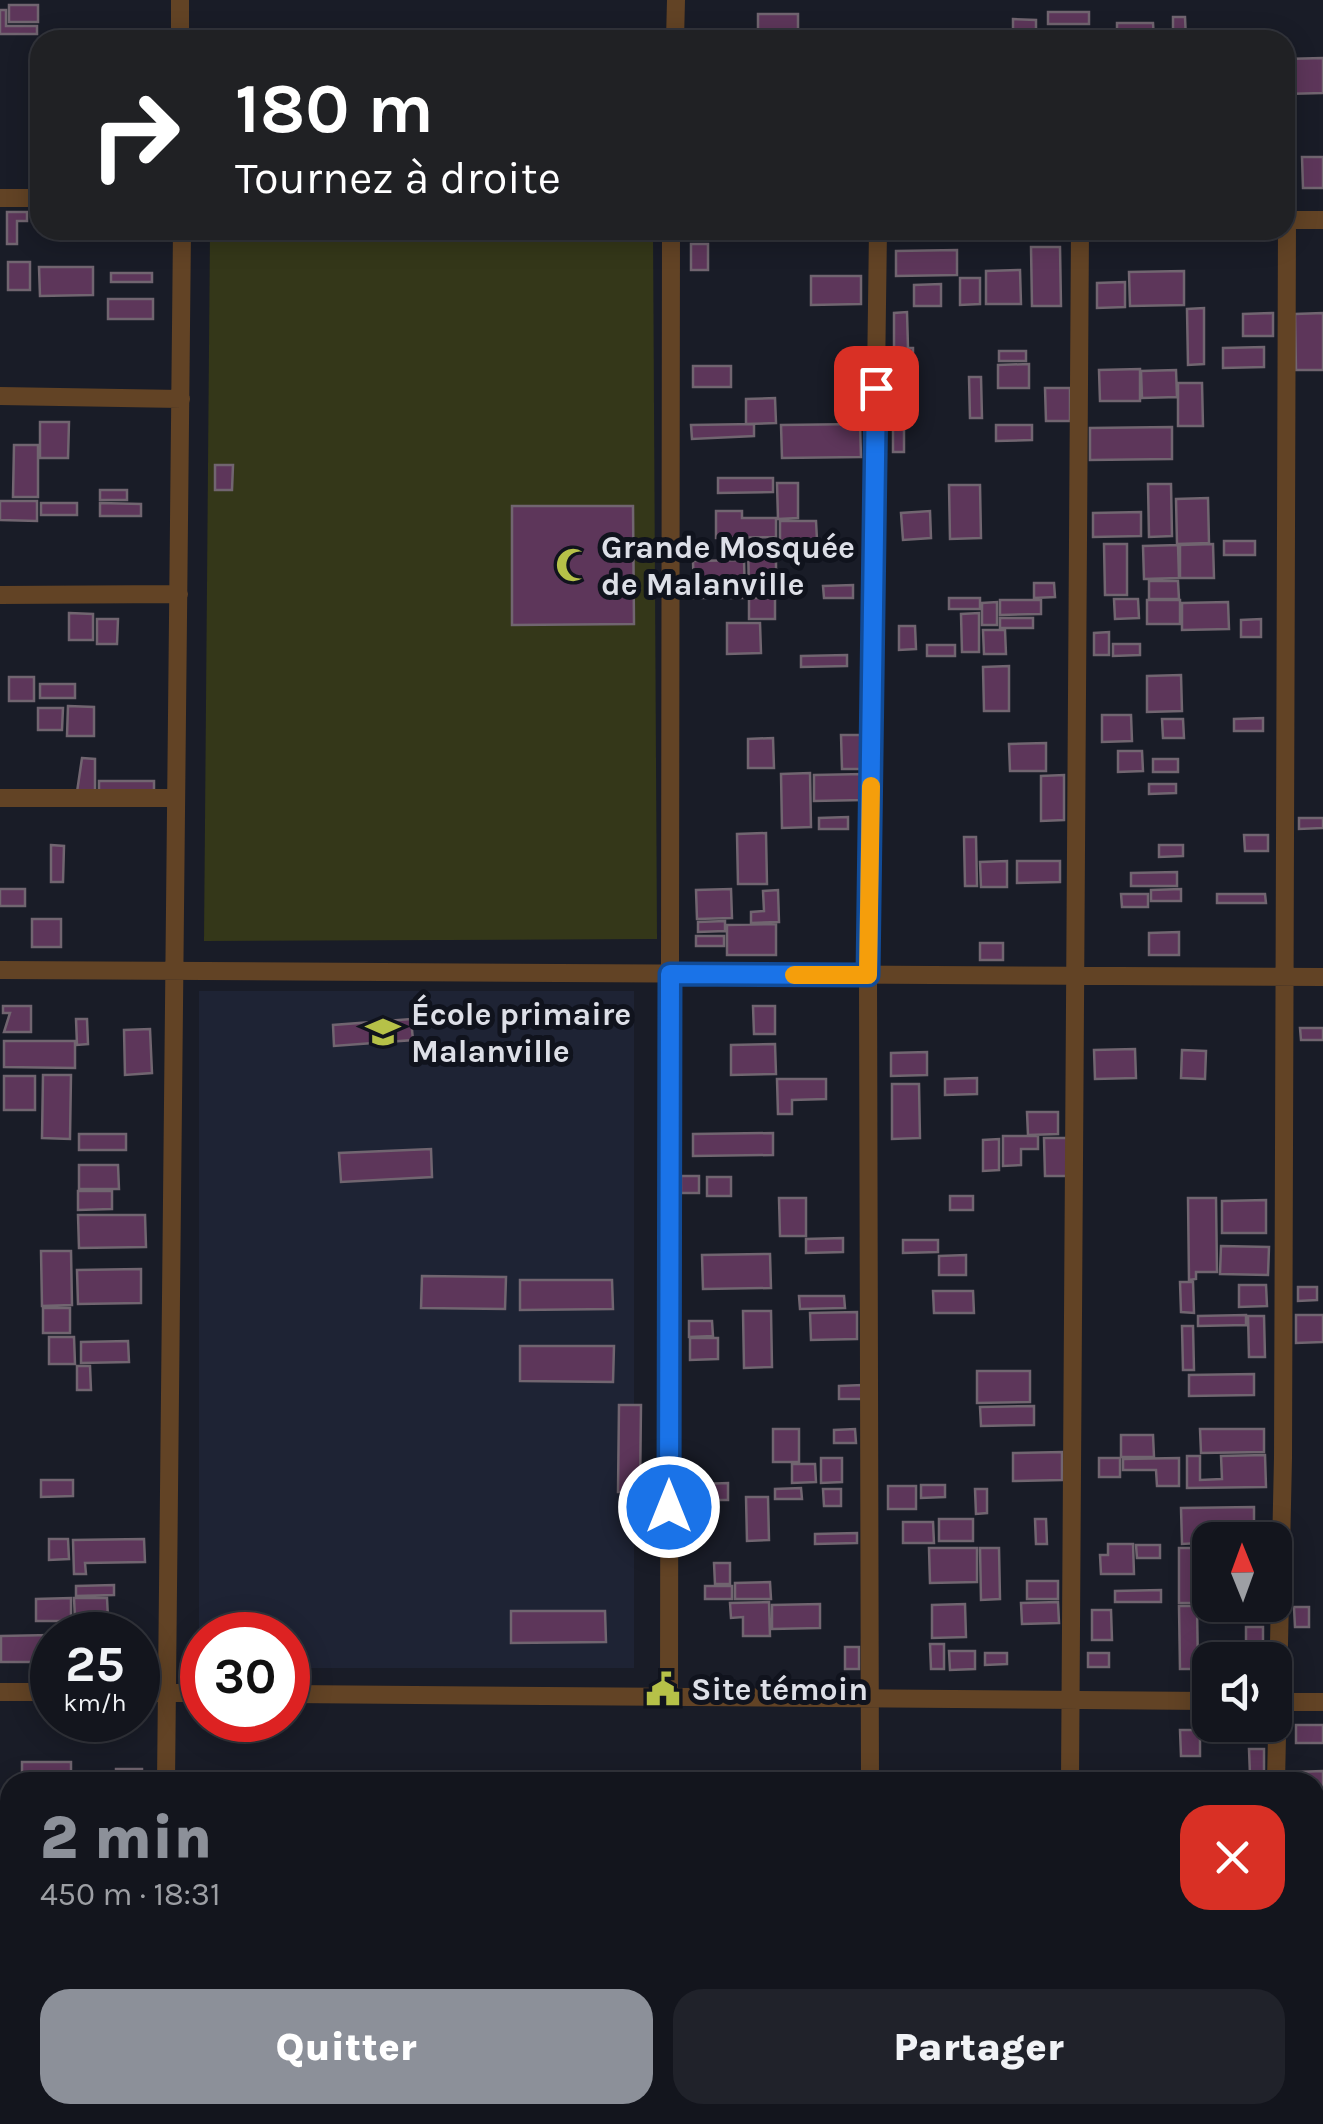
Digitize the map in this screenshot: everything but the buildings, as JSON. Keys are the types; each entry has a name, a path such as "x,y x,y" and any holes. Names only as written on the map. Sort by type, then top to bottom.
{"street":[{"path":"180,0 180,30"},
{"path":"675,30 676,0"},
{"path":"0,198 30,198"},
{"path":"1295,220 1323,220"},
{"path":"166,1772 182,240"},
{"path":"669,1697 671,240"},
{"path":"870,1772 868,975 878,240"},
{"path":"1070,1772 1080,240"},
{"path":"1277,1642 1285,977 1286,240"},
{"path":"0,396 180,398"},
{"path":"0,595 179,594"},
{"path":"0,798 176,798"},
{"path":"0,970 1323,978"},
{"path":"0,1692 30,1692"},
{"path":"160,1693 180,1693"},
{"path":"310,1694 1192,1702"},
{"path":"1292,1702 1323,1702"},
{"path":"1276,1742 1276,1772"}],"shaded area":[{"path":"199,991 634,991 634,1668 310,1668 310,1612 199,1612"}],"green space":[{"path":"210,240 653,240 657,939 204,941"}],"slow traffic":[{"path":"794,975 868,975 871,786"}],"place":[{"name":"Grande Mosquée de Malanville","path":"573,565"},
{"name":"École primaire Malanville","path":"383,1032"},
{"name":"Site témoin","path":"663,1689"}],"route":[{"path":"669,1507 670,974 868,975 876,388"}]}
